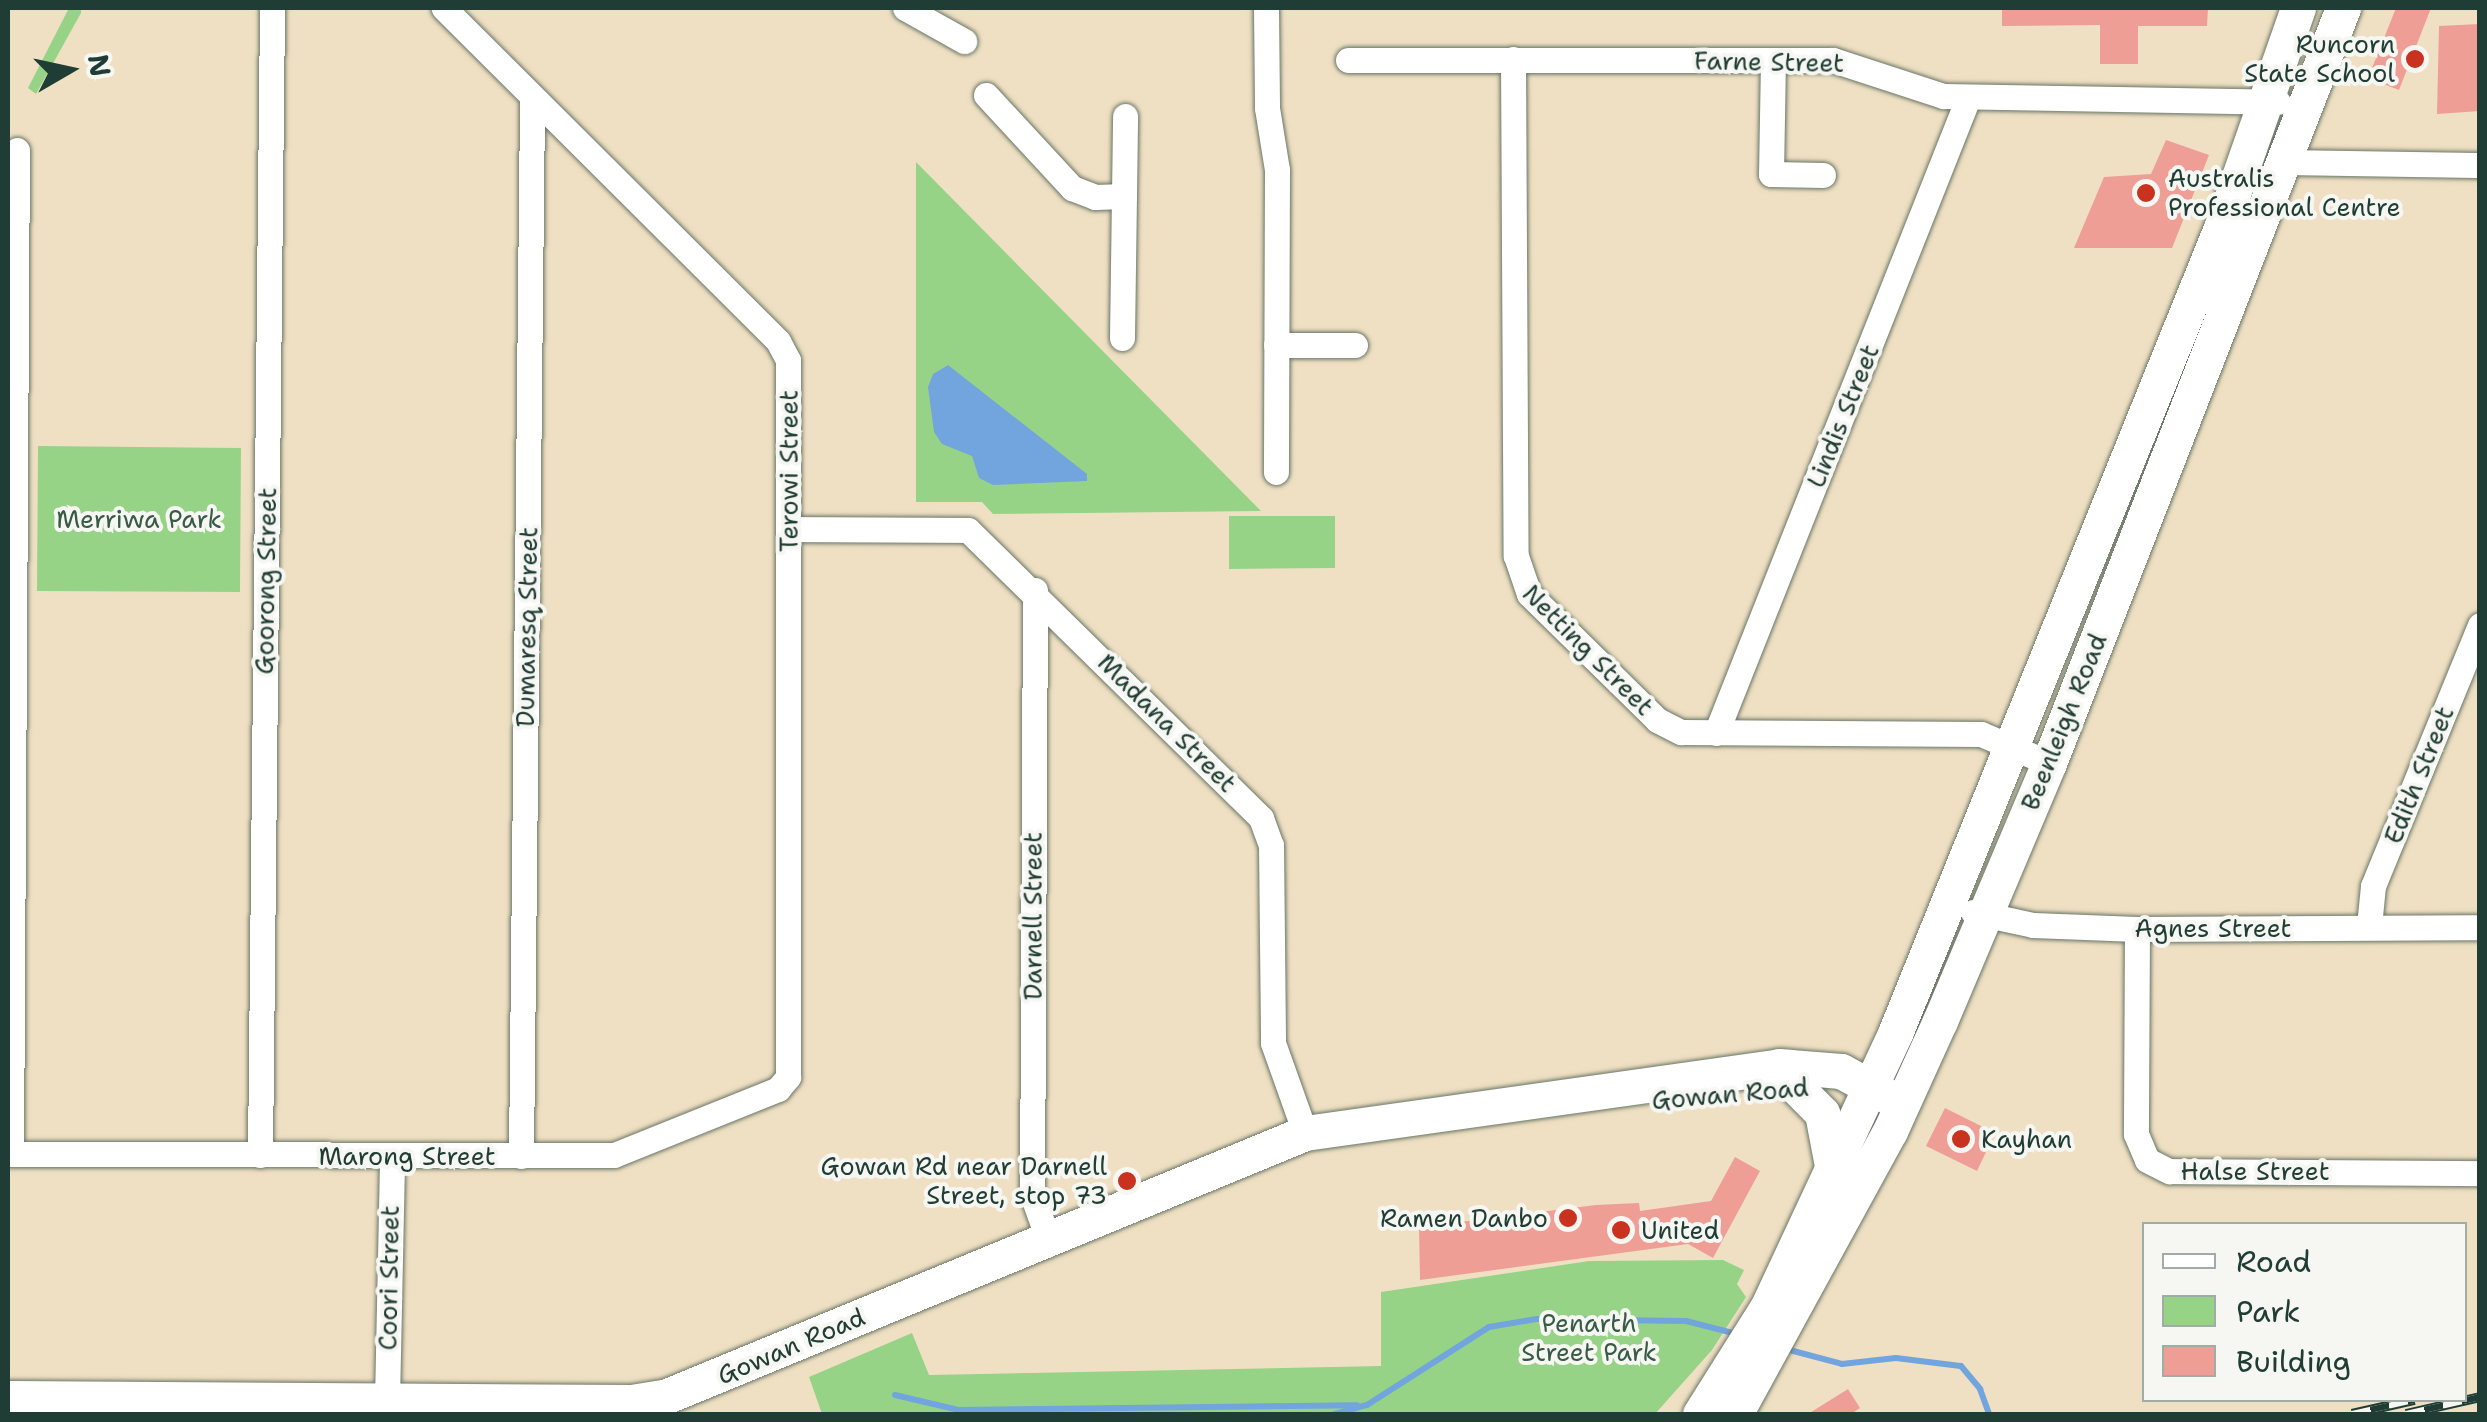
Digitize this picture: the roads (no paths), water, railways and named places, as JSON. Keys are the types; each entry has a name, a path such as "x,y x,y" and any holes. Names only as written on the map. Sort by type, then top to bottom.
{"main road":[{"name":"Beenleigh Road","path":"1780,1312 1833,1172 2014,748 2221,228 2298,8"},
{"name":"Beenleigh Road","path":"1700,1414 1746,1370 1902,1104 2049,763 2342,8"},
{"path":"1833,1172 1822,1113 1787,1076 1874,1048 1896,1031"},
{"name":"Gowan Road","path":"8,1398 386,1401 667,1396 1305,1133 1540,1104 1587,1089 1787,1076 1829,1068 1867,1092 1902,1104"},
{"name":"Beenleigh Road","path":"1735,1414 1746,1370"}],"street":[{"name":"Goorong Street","path":"260,1154 272,8"},
{"name":"Terowi Street","path":"444,8 778,340 788,360 788,1077"},
{"path":"905,8 964,42"},
{"path":"1266,8 1266,108 1277,170 1276,472"},
{"name":"Farne Street","path":"1348,60 1773,60 1859,64 1943,96 2265,99 2302,108"},
{"name":"Netting Street","path":"1513,60 1518,578 1657,720 1681,732 1980,734 2049,763"},
{"path":"1773,60 1771,174 1823,176"},
{"path":"986,95 1072,188 1095,197 1124,196"},
{"name":"Dumaresq Street","path":"521,1156 532,98"},
{"name":"Lindis Street","path":"1716,733 1968,98"},
{"path":"1122,338 1125,116"},
{"path":"9,1154 17,150"},
{"path":"2280,162 2480,165"},
{"path":"1276,345 1355,345"},
{"name":"Madana Street","path":"790,529 968,530 1034,590 1262,818 1270,845 1273,1043 1305,1133"},
{"name":"Darnell Street","path":"1034,590 1032,1194 1048,1239"},
{"name":"Edith Street","path":"2370,926 2373,886 2480,626"},
{"name":"Agnes Street","path":"1950,902 1984,917 2138,929 2480,927"},
{"name":"Halse Street","path":"2138,929 2136,1134 2147,1160 2169,1170 2480,1173"},
{"name":"Marong Street","path":"9,1154 614,1155 778,1089 788,1077"},
{"name":"Coori Street","path":"386,1401 392,1155"}],"water":[{"path":"948,365 1087,474 1087,481 993,485 979,478 972,456 942,444 934,432 928,387 933,374"}],"waterway":[{"path":"1335,1414 1367,1405 1489,1327 1537,1319 1686,1321 1737,1334"},
{"path":"1782,1348 1842,1364 1896,1358 1961,1366 1980,1389 1989,1414"},
{"path":"895,1395 959,1410 1357,1405"}],"railway":[{"path":"2467,1400 2480,1397"},
{"path":"2352,1414 2405,1402"},
{"path":"2406,1414 2458,1402"}],"place":[{"name":"Runcorn State School","path":"2415,59"},
{"name":"Australis Professional Centre","path":"2146,193"},
{"name":"Kayhan","path":"1961,1139"},
{"name":"Gowan Rd near Darnell Street, stop 73","path":"1127,1181"},
{"name":"Ramen Danbo","path":"1568,1218"},
{"name":"United","path":"1621,1230"}],"park label":[{"name":"Merriwa Park","path":"139,519"},
{"name":"Penarth Street Park","path":"1589,1338"}]}
